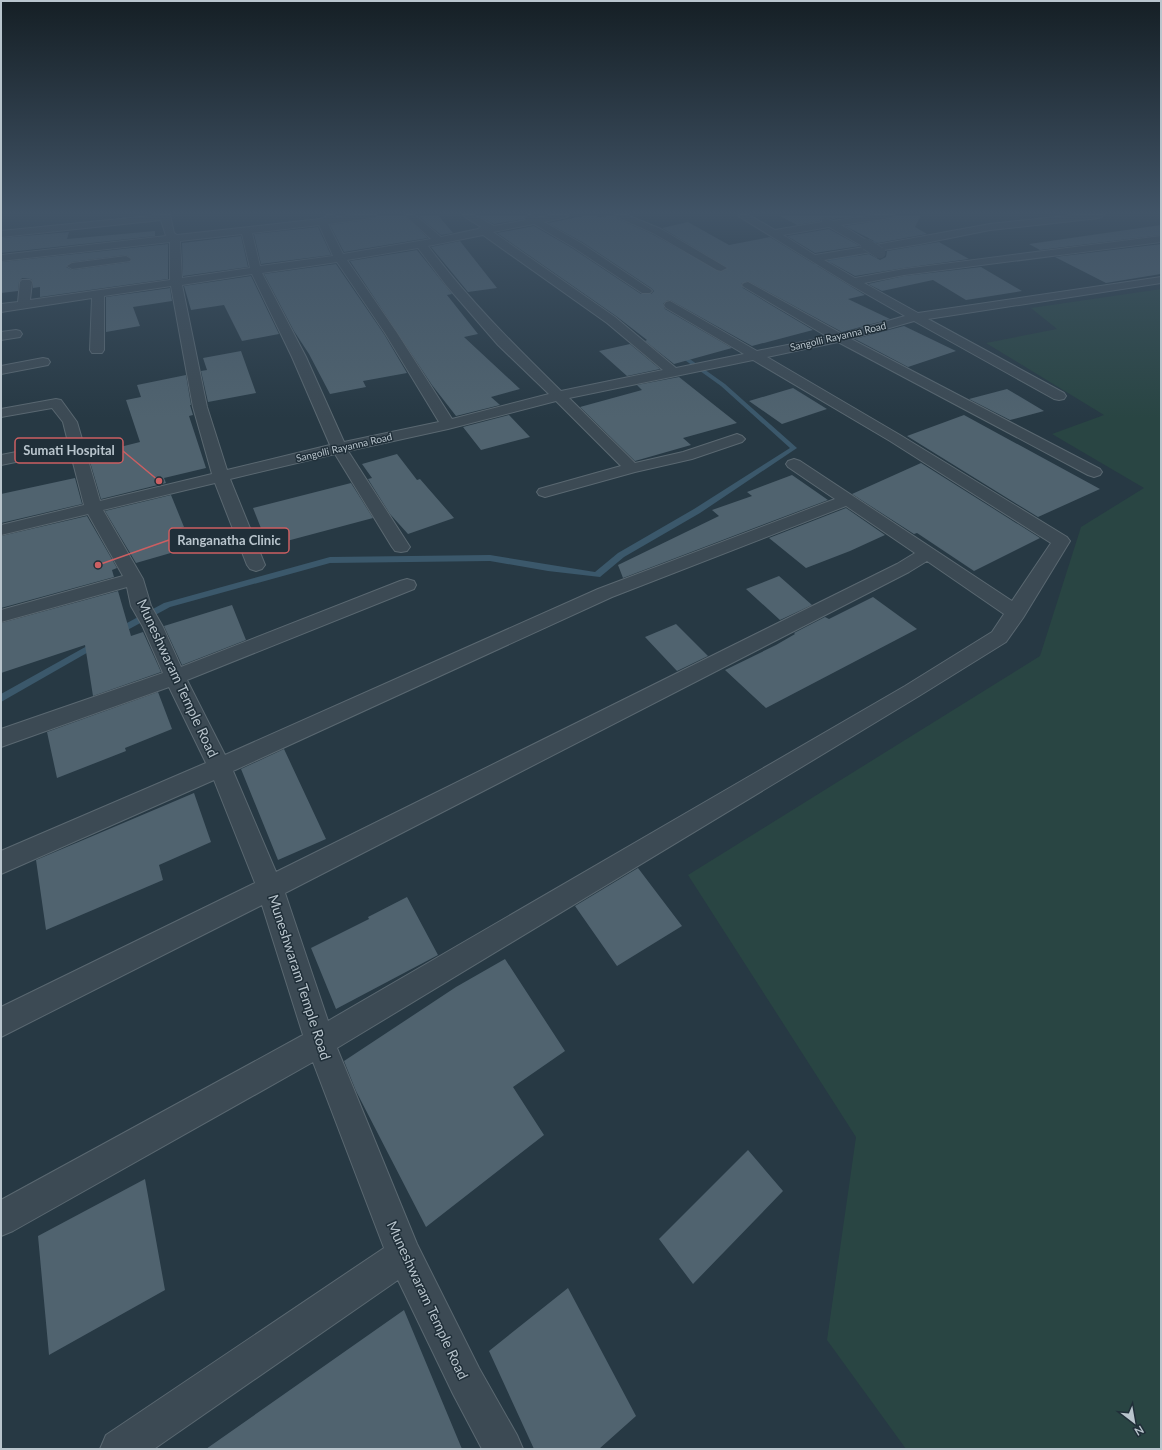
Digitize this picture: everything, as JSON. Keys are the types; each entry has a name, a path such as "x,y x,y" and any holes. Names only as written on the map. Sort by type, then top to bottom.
{"street":[{"path":"24,305 26,283"},
{"path":"1,308 171,283"},
{"path":"176,283 200,407 221,477 256,564"},
{"path":"262,283 299,357 339,448 400,547"},
{"path":"357,283 391,332 448,425"},
{"path":"450,283 503,342 632,468"},
{"path":"560,283 611,320 672,371"},
{"path":"634,283 646,291"},
{"path":"855,283 1059,396"},
{"name":"Sangolli Rayanna Road","path":"1,530 339,448 448,425 559,396 672,371 840,338 915,317 1143,283"},
{"path":"748,285 840,338 1094,472"},
{"path":"97,350 98,293"},
{"path":"1,1219 320,1042 912,691 999,637 1016,613 1061,541 895,438 670,305"},
{"path":"1,336 16,334"},
{"path":"1,370 43,362"},
{"name":"Muneshwaram Temple Road","path":"1,413 56,402 70,422 93,507 134,579 147,616 220,768 270,888 320,1042 404,1255 466,1381 503,1449"},
{"path":"545,492 632,468 688,456 737,439"},
{"path":"1,460 75,445"},
{"path":"794,464 1016,613"},
{"path":"1,863 220,768 605,593 848,500"},
{"path":"1,1022 270,888 903,568 927,553"},
{"path":"1,616 134,579"},
{"path":"1,738 175,677 407,585"},
{"path":"120,1449 404,1255"}],"green space":[{"path":"1161,289 1161,1449 906,1449 827,1340 856,1137 688,875 1040,656 1081,527 1144,488 1052,434 1104,415 986,343 1057,329 1031,308"}],"building":[{"path":"1,283 19,283 18,291 1,293"},
{"path":"33,283 142,283 40,297 40,287 33,288"},
{"path":"206,283 254,283 279,334 242,341 224,305 191,310 184,286"},
{"path":"269,283 349,283 384,334 407,373 363,381 366,387 330,394 309,354 294,331"},
{"path":"364,283 443,283 452,294 447,295 478,334 464,337 520,389 491,397 500,405 456,416 432,385"},
{"path":"460,283 493,283 497,288 468,292"},
{"path":"568,283 624,283 641,294 651,294 654,291 643,283 744,283 741,284 743,288 813,330 752,346 670,300 663,304 665,309 732,348 674,364 645,341 647,340 616,316"},
{"path":"751,283 845,283 865,295 848,299 890,319 842,332"},
{"path":"874,283 921,283 882,291 868,284"},
{"path":"937,283 1008,283 1022,291 966,300"},
{"path":"170,288 172,301 133,307 140,326 106,332 106,297"},
{"path":"904,326 956,351 908,367 855,339"},
{"path":"630,344 660,369 627,376 599,351"},
{"path":"241,351 256,393 208,402 201,371 207,370 203,358"},
{"path":"186,375 190,405 193,415 189,416 206,468 164,478 166,483 101,499 88,455 140,442 126,400 141,397 137,385"},
{"path":"679,377 737,423 683,438 691,445 635,461 580,407 642,390 637,385"},
{"path":"793,388 827,409 782,424 749,401"},
{"path":"1007,389 1044,411 1010,420 969,399"},
{"path":"509,415 530,437 481,450 463,427"},
{"path":"964,415 1100,489 1038,517 907,436"},
{"path":"397,454 417,480 420,479 454,518 408,534 390,514 368,479 372,478 362,464"},
{"path":"921,463 1040,538 974,571 917,533 914,534 852,494"},
{"path":"792,475 828,500 623,578 618,565 719,516 712,510 752,496 747,492"},
{"path":"75,478 82,504 1,523 1,494"},
{"path":"351,483 373,518 268,546 253,508"},
{"path":"171,495 184,527 181,528 188,548 136,563 105,511"},
{"path":"846,508 885,535 850,551 806,568 769,538"},
{"path":"87,516 117,568 112,570 114,577 1,608 1,536"},
{"path":"779,576 812,605 780,620 746,589"},
{"path":"118,591 131,636 143,632 161,672 93,696 85,645 1,673 1,623"},
{"path":"873,597 917,629 766,708 725,670 776,645 795,634 794,633 825,617 829,619"},
{"path":"232,605 246,640 182,665 164,626"},
{"path":"676,624 708,656 677,671 645,637"},
{"path":"158,692 172,729 125,748 126,751 57,778 47,732"},
{"path":"284,749 326,839 278,860 241,769"},
{"path":"194,793 211,842 159,865 163,880 46,930 36,860"},
{"path":"638,868 682,926 617,966 575,906"},
{"path":"407,897 438,955 336,1009 311,948 369,919 368,917"},
{"path":"505,959 565,1051 513,1087 544,1135 426,1227 356,1091 344,1061 456,987"},
{"path":"748,1150 783,1191 693,1284 659,1239"},
{"path":"145,1179 165,1290 49,1355 38,1236"},
{"path":"568,1288 636,1416 599,1449 534,1449 489,1351"},
{"path":"404,1310 462,1449 206,1449"}],"waterway":[{"path":"117,632 167,605 330,560 490,558 597,575 621,555 697,511 794,448 723,385 677,352"},
{"path":"1,698 96,644"}],"place":[{"name":"Sumati Hospital","path":"159,481"},
{"name":"Ranganatha Clinic","path":"98,565"}]}
